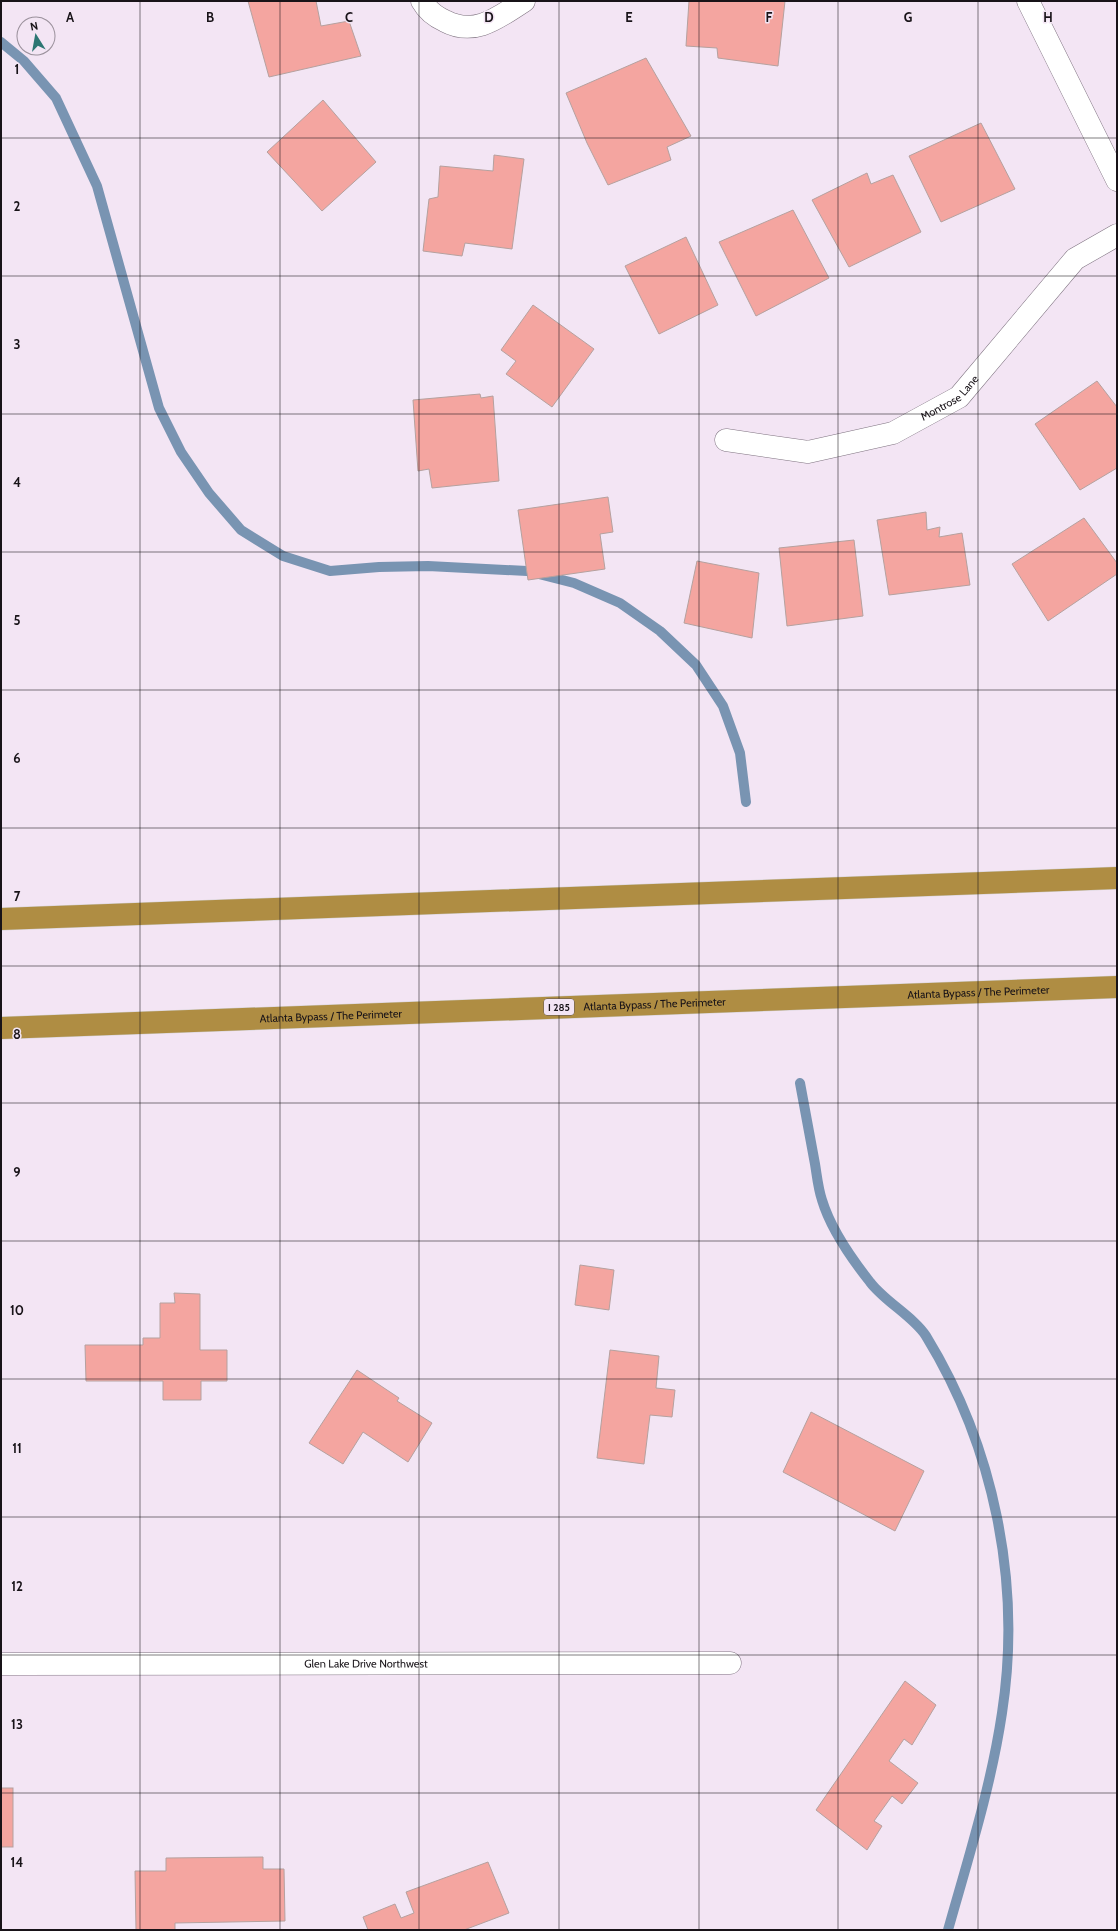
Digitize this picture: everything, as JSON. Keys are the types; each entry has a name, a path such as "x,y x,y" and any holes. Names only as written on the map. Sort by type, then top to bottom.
{"highway":[{"path":"1,919 1117,878"},
{"name":"Atlanta Bypass / The Perimeter","path":"1,1028 1117,987"}],"street":[{"path":"422,1 426,7 440,19 456,27 470,28 493,21 524,1"},
{"path":"1028,1 1117,180"},
{"name":"Montrose Lane","path":"726,440 808,452 893,433 959,397 1075,259 1117,235"},
{"name":"Glen Lake Drive Northwest","path":"1,1664 730,1663"}],"building":[{"path":"248,1 316,1 321,26 349,21 361,56 269,77"},
{"path":"689,1 785,1 778,66 718,58 717,48 686,46"},
{"path":"646,58 691,136 667,147 671,160 608,185 587,143 566,93"},
{"path":"323,100 376,162 322,211 267,152"},
{"path":"981,123 1015,189 941,222 909,156"},
{"path":"494,155 524,159 512,249 465,243 462,256 423,251 429,199 438,197 440,166 493,171"},
{"path":"867,173 871,184 893,175 921,232 849,267 812,200"},
{"path":"793,210 829,278 756,316 719,242"},
{"path":"686,237 718,305 659,334 625,266"},
{"path":"533,305 594,349 552,407 506,374 516,361 501,350"},
{"path":"1097,381 1117,407 1117,468 1080,490 1035,424"},
{"path":"480,394 481,398 493,396 499,481 432,488 429,469 418,471 413,400"},
{"path":"608,497 613,532 600,534 605,569 528,580 518,510"},
{"path":"926,512 927,530 940,527 939,537 962,533 970,585 889,595 877,520"},
{"path":"1084,518 1117,563 1117,574 1048,621 1012,564"},
{"path":"854,540 863,616 787,626 779,548"},
{"path":"697,561 759,573 752,638 684,623"},
{"path":"580,1265 614,1270 609,1310 575,1305"},
{"path":"174,1293 200,1294 200,1350 227,1350 227,1381 201,1381 201,1400 163,1400 163,1381 86,1381 85,1345 143,1345 143,1338 160,1338 160,1303 175,1303"},
{"path":"610,1350 659,1356 656,1388 675,1390 672,1417 650,1415 644,1464 597,1458"},
{"path":"357,1370 399,1398 397,1401 432,1423 408,1462 363,1432 343,1464 309,1443"},
{"path":"811,1412 924,1471 895,1531 783,1472"},
{"path":"905,1681 936,1705 912,1745 904,1739 889,1761 918,1783 902,1804 892,1796 874,1821 882,1826 867,1850 816,1810"},
{"path":"1,1788 13,1788 13,1847 1,1847"},
{"path":"263,1857 263,1869 284,1869 285,1921 175,1923 175,1930 136,1930 135,1871 166,1871 166,1858"},
{"path":"488,1862 509,1913 464,1930 368,1930 363,1917 395,1904 401,1918 414,1913 406,1892"}],"waterway":[{"path":"1,42 24,61 56,98 97,186 159,408 181,452 209,493 241,530 283,556 330,571 379,567 428,566 527,571 574,583 620,603 660,631 696,665 723,706 740,753 746,802"},
{"path":"800,1083 820,1191 826,1211 836,1233 870,1282 883,1296 914,1322 926,1336 950,1379 969,1423 985,1470 997,1517 1005,1566 1008,1615 1007,1664 1002,1713 992,1768 971,1850 948,1930"}]}
